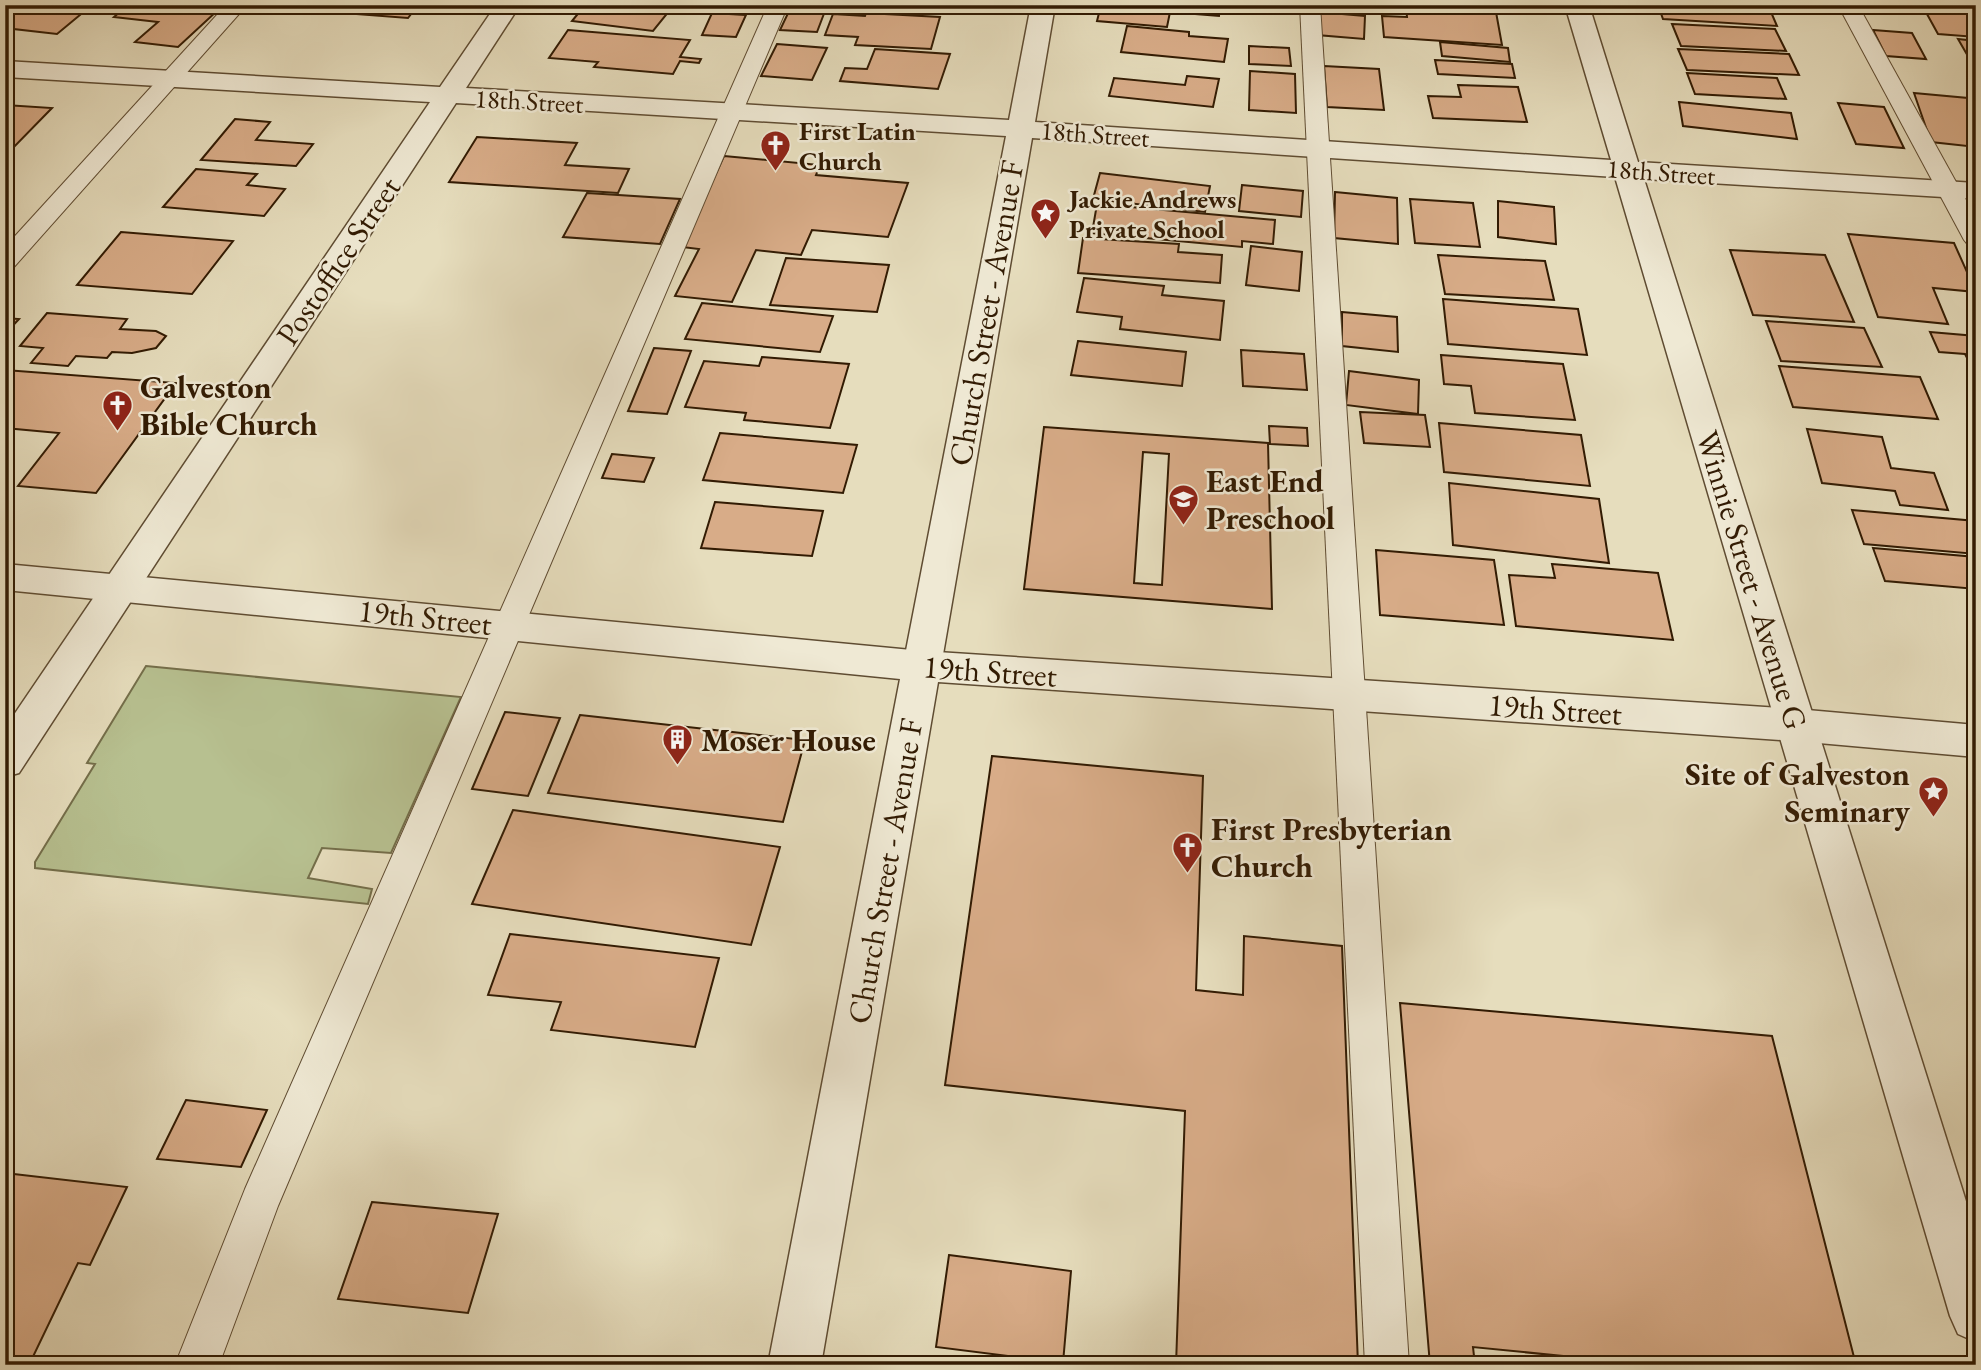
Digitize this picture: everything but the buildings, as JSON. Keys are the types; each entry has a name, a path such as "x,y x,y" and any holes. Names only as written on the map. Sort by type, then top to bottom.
{"street":[{"name":"Postoffice Street","path":"5,761 508,5"},
{"name":"Church Street - Avenue F","path":"794,1365 1043,5"},
{"name":"Winnie Street - Avenue G","path":"1577,5 1976,1316"},
{"name":"18th Street","path":"5,69 1020,128 1319,150 1976,191"},
{"name":"19th Street","path":"5,577 121,586 922,666 1796,725 1976,741"}],"lane":[{"path":"5,262 237,5"},
{"path":"197,1365 260,1203 778,5"},
{"path":"1310,5 1387,1365"},
{"path":"1848,5 1976,240"}],"green space":[{"path":"146,666 461,697 391,853 322,848 308,878 372,889 368,904 35,868 35,862 95,764 87,763"}],"place":[{"name":"First Latin Church","path":"776,173"},
{"name":"Jackie Andrews Private School","path":"1046,241"},
{"name":"Galveston Bible Church","path":"117,432"},
{"name":"East End Preschool","path":"1183,526"},
{"name":"Moser House","path":"678,767"},
{"name":"Site of Galveston Seminary","path":"1933,819"},
{"name":"First Presbyterian Church","path":"1188,874"}]}
